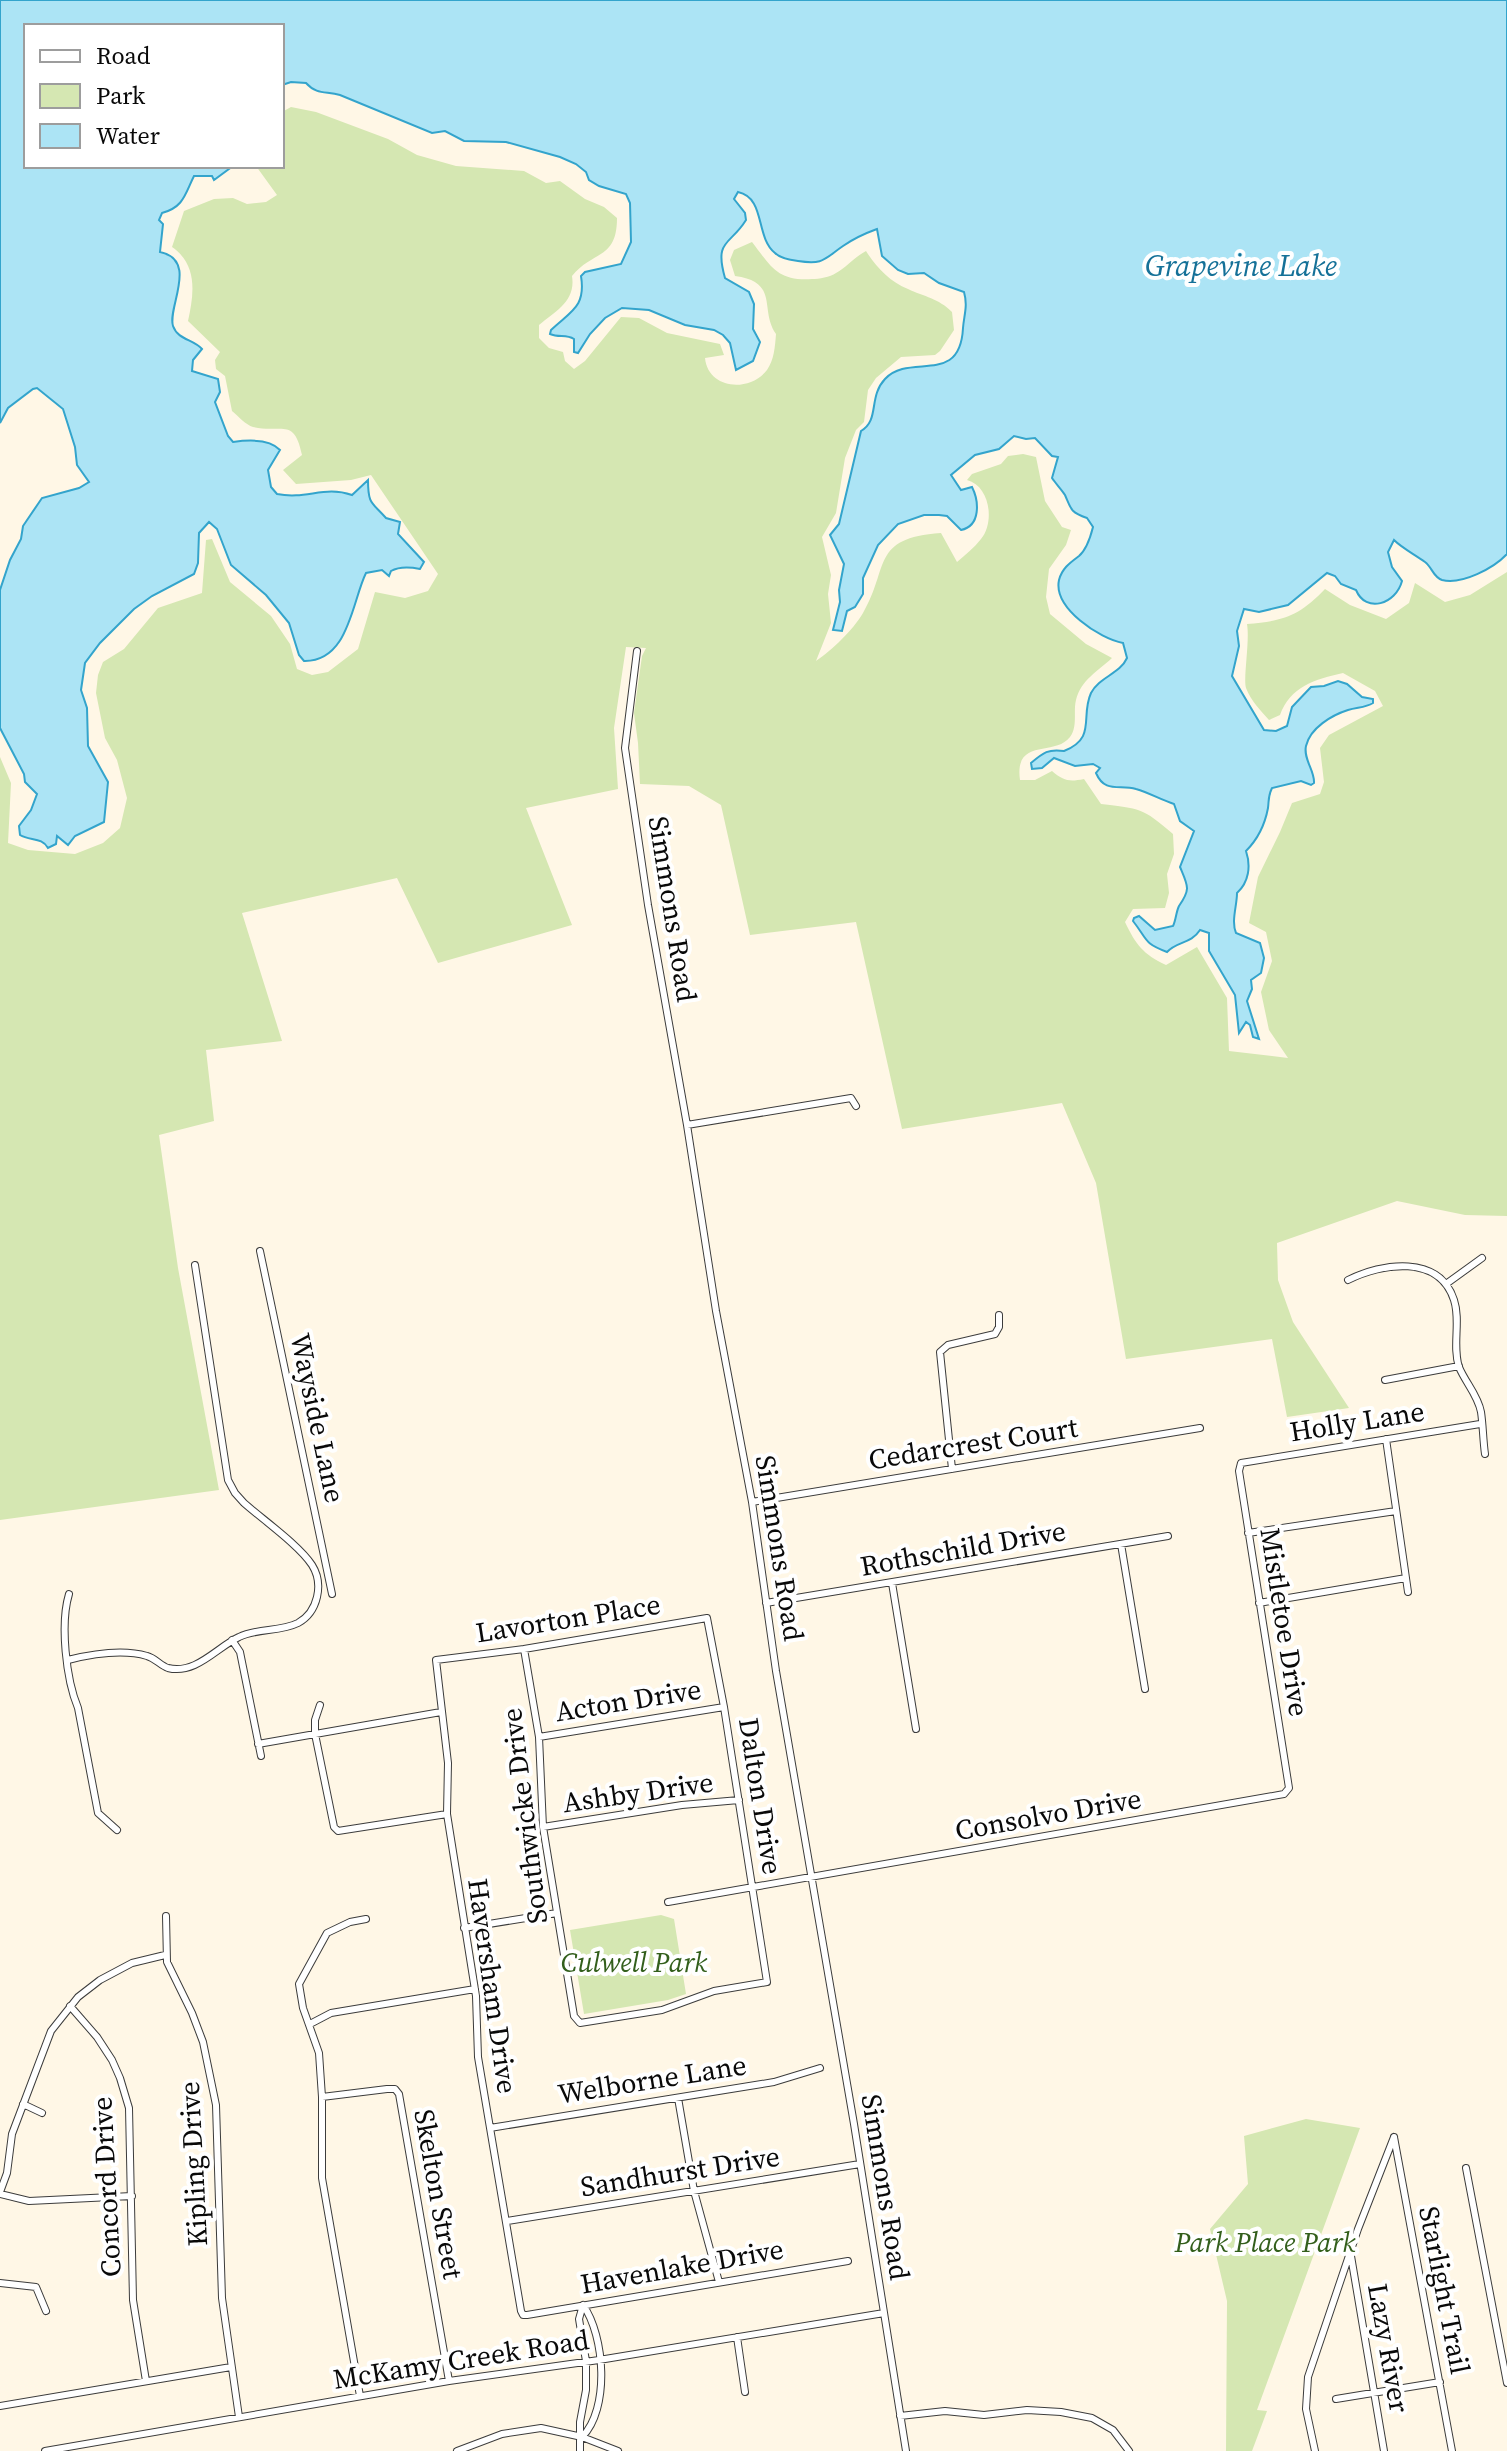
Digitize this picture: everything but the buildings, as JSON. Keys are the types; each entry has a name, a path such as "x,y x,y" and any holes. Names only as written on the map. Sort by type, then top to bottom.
{"street":[{"name":"Simmons Road","path":"637,651 625,748 648,905 716,1311 752,1502 906,2451"},
{"path":"687,1125 851,1098 856,1106"},
{"name":"Wayside Lane","path":"260,1251 332,1594"},
{"path":"1446,1284 1482,1258"},
{"path":"68,1660 110,1653 148,1656 167,1668 182,1667 213,1656 244,1634 294,1625 305,1619 316,1605 318,1592 312,1565 244,1503 228,1480 195,1265"},
{"path":"1348,1280 1359,1274 1387,1268 1415,1266 1426,1269 1446,1284 1454,1300 1459,1366 1481,1412 1485,1454"},
{"path":"952,1469 940,1352 948,1345 995,1334 999,1327 999,1315"},
{"path":"1385,1380 1459,1366"},
{"name":"Holly Lane","path":"1241,1463 1480,1424"},
{"name":"Cedarcrest Court","path":"752,1502 1200,1428"},
{"path":"1386,1439 1408,1592"},
{"name":"Mistletoe Drive","path":"1241,1463 1239,1471 1248,1533 1289,1788"},
{"path":"1248,1533 1396,1511"},
{"name":"Rothschild Drive","path":"766,1603 1168,1536"},
{"path":"1121,1544 1145,1689"},
{"path":"1259,1603 1406,1578"},
{"path":"892,1583 916,1729"},
{"path":"69,1594 64,1611 72,1692 78,1708 98,1813 117,1830"},
{"name":"Lavorton Place","path":"436,1660 524,1649 707,1618"},
{"name":"Dalton Drive","path":"580,2023 662,2010 714,1991 767,1982 707,1618"},
{"path":"232,1640 240,1652 261,1756"},
{"name":"Southwicke Drive","path":"524,1649 539,1737 543,1827 572,2011 580,2023"},
{"name":"Haversham Drive","path":"436,1660 448,1763 447,1814 475,1989 478,2057 523,2315"},
{"path":"320,1705 315,1734 334,1827 338,1831 447,1814"},
{"name":"Acton Drive","path":"539,1737 724,1707"},
{"path":"258,1744 441,1712"},
{"name":"Consolvo Drive","path":"668,1902 1277,1797 1289,1788"},
{"name":"Ashby Drive","path":"543,1827 667,1807 739,1800"},
{"path":"464,1928 557,1913"},
{"name":"Kipling Drive","path":"166,1916 165,1955 203,2042 216,2105 222,2298 239,2417"},
{"path":"360,2396 322,2178 319,2053 303,2008 299,1984 327,1933 366,1919"},
{"path":"132,2196 29,2201 0,2193 7,2173 12,2134 51,2031 70,2006 118,1968 165,1955"},
{"path":"310,2024 322,2015 331,2013 475,1989"},
{"name":"Concord Drive","path":"70,2006 97,2037 120,2078 129,2108 133,2300 146,2381"},
{"name":"Welborne Lane","path":"490,2128 774,2082 820,2068"},
{"name":"Skelton Street","path":"322,2097 387,2089 395,2089 399,2094 449,2381"},
{"path":"678,2098 694,2191 719,2282"},
{"path":"23,2104 42,2113"},
{"name":"Starlight Trail","path":"1350,2252 1394,2137 1452,2451"},
{"name":"Sandhurst Drive","path":"507,2221 860,2164"},
{"path":"1466,2168 1507,2383"},
{"path":"1315,2451 1306,2409 1308,2377 1350,2252"},
{"name":"Lazy River","path":"1350,2252 1384,2451"},
{"name":"Havenlake Drive","path":"523,2315 848,2261"},
{"path":"0,2283 36,2287 46,2311"},
{"path":"582,2437 593,2426 602,2386 592,2317 583,2305"},
{"path":"580,2451 580,2422 586,2390 586,2361 579,2319 583,2305"},
{"name":"McKamy Creek Road","path":"47,2451 449,2381 599,2360 884,2313"},
{"path":"737,2337 745,2392"},
{"path":"0,2406 231,2367"},
{"path":"1336,2399 1440,2382"},
{"path":"900,2416 945,2411 984,2415 1027,2410 1061,2412 1092,2418 1113,2430 1129,2451"},
{"path":"457,2451 502,2434 541,2428 582,2437 618,2451"},
{"path":"103,2441 105,2451"}],"green space":[{"path":"291,107 316,112 388,139 417,155 456,166 524,171 546,183 560,181 617,218 613,241 608,248 572,276 568,299 539,325 539,338 549,348 563,352 565,361 574,369 585,361 621,317 639,318 667,333 720,344 724,355 705,358 713,376 721,381 740,384 759,377 771,362 776,334 763,291 749,279 735,276 730,260 734,250 752,242 777,271 800,279 831,276 866,251 889,278 947,307 952,312 954,330 940,351 935,355 901,357 876,378 868,390 864,422 856,430 845,458 836,513 822,537 831,575 828,594 831,623 816,661 842,639 859,619 892,548 918,536 941,533 957,562 978,542 988,523 985,497 981,489 967,480 972,474 1001,464 1008,456 1023,454 1036,457 1045,501 1062,527 1071,530 1066,545 1049,569 1046,597 1050,614 1086,644 1112,658 1091,676 1078,693 1070,737 1063,743 1029,753 1023,758 1020,780 1035,780 1052,771 1067,780 1084,779 1101,804 1140,811 1173,834 1174,854 1167,874 1169,893 1165,908 1133,909 1125,922 1141,948 1166,965 1197,947 1227,998 1229,1051 1288,1058 1269,1030 1261,992 1272,961 1266,932 1249,923 1258,877 1292,803 1320,794 1324,782 1320,748 1329,735 1383,706 1375,691 1343,673 1323,678 1297,691 1284,705 1280,715 1269,720 1246,688 1247,624 1290,616 1325,589 1350,605 1386,619 1409,603 1415,583 1445,602 1470,595 1507,572 1507,1216 1465,1215 1397,1201 1277,1243 1278,1280 1293,1322 1349,1408 1287,1417 1272,1339 1126,1359 1096,1183 1062,1103 902,1129 856,922 750,935 721,805 689,786 640,784 634,713 642,656 646,648 626,647 614,728 618,789 526,808 572,925 438,963 397,878 242,913 282,1041 206,1050 214,1121 159,1135 178,1268 219,1490 0,1520 0,757 11,783 8,843 28,850 75,854 103,843 120,828 127,798 117,760 105,738 96,693 98,675 103,662 124,649 158,608 202,593 206,540 212,539 230,582 271,616 290,644 297,669 312,675 328,672 358,649 375,592 405,598 428,591 438,574 371,475 351,480 296,484 283,470 302,455 295,435 285,429 253,427 232,411 225,376 216,369 215,360 220,352 188,321 192,301 190,271 172,247 184,211 214,199 233,198 247,204 266,202 277,195 257,168 284,168 284,111"},
{"name":"Culwell Park","path":"661,1915 674,1919 686,1994 668,2000 584,2014 570,1930"},
{"name":"Park Place Park","path":"1306,2119 1360,2128 1257,2410 1267,2411 1252,2451 1226,2451 1227,2301 1210,2229 1248,2184 1244,2136"}],"water":[{"name":"Grapevine Lake","path":"0,0 1507,0 1507,554 1477,574 1450,581 1437,577 1425,562 1394,540 1388,552 1392,567 1402,581 1399,589 1387,600 1373,604 1367,602 1356,590 1341,584 1335,576 1327,573 1288,605 1259,612 1244,609 1237,631 1239,646 1232,676 1264,730 1276,731 1287,726 1292,707 1311,687 1338,681 1347,684 1362,697 1373,699 1370,705 1329,719 1312,733 1306,751 1314,783 1311,785 1301,781 1272,788 1263,826 1246,851 1248,874 1237,893 1234,924 1236,933 1260,943 1264,958 1261,973 1251,980 1252,989 1247,1001 1259,1039 1253,1037 1246,1022 1239,1033 1235,995 1209,951 1209,933 1200,930 1167,952 1150,943 1133,921 1139,916 1155,930 1173,926 1187,891 1180,867 1194,831 1180,821 1174,804 1136,789 1108,786 1096,773 1100,768 1093,764 1075,766 1054,758 1042,768 1032,769 1031,763 1043,754 1064,751 1081,740 1091,693 1127,658 1123,643 1091,629 1071,611 1059,591 1062,572 1084,550 1093,527 1087,518 1072,510 1052,478 1058,457 1052,456 1035,438 1014,436 999,449 975,455 951,475 961,490 972,487 977,512 972,524 961,530 947,516 924,515 898,524 878,545 863,578 863,594 855,607 847,611 842,631 833,630 844,564 830,535 839,524 861,431 870,421 877,393 885,379 895,371 932,366 953,357 960,346 966,306 964,292 939,283 924,273 908,274 898,270 882,256 877,229 819,261 786,259 769,246 753,202 738,192 734,199 745,213 746,220 725,244 721,256 725,278 749,292 754,304 753,329 760,342 753,361 736,370 730,343 714,330 685,325 649,310 622,308 605,318 578,353 574,352 574,339 550,334 551,330 579,302 581,276 585,272 621,264 631,242 630,203 626,194 589,180 586,172 576,164 506,142 464,141 445,131 432,133 340,95 318,91 306,83 284,84 284,24 24,24 24,168 230,168 214,180 212,176 194,176 179,203 162,213 159,220 163,224 160,252 172,257 178,264 180,274 173,326 178,334 202,349 193,360 192,371 218,379 220,392 215,402 233,442 264,442 280,450 268,470 271,487 277,494 333,491 352,495 368,480 372,502 386,518 400,522 398,534 424,562 420,569 398,568 391,571 389,576 382,570 366,573 340,641 331,652 319,659 304,661 299,655 289,623 266,595 231,565 217,529 209,522 199,533 198,563 194,574 134,609 85,663 81,690 87,708 88,746 108,782 104,822 75,836 68,845 57,836 56,844 48,848 42,842 20,835 19,826 31,810 37,794 25,782 24,774 0,728 0,590 21,539 23,526 42,498 79,488 89,482 77,465 75,447 63,409 37,388 8,408 0,423"}]}
